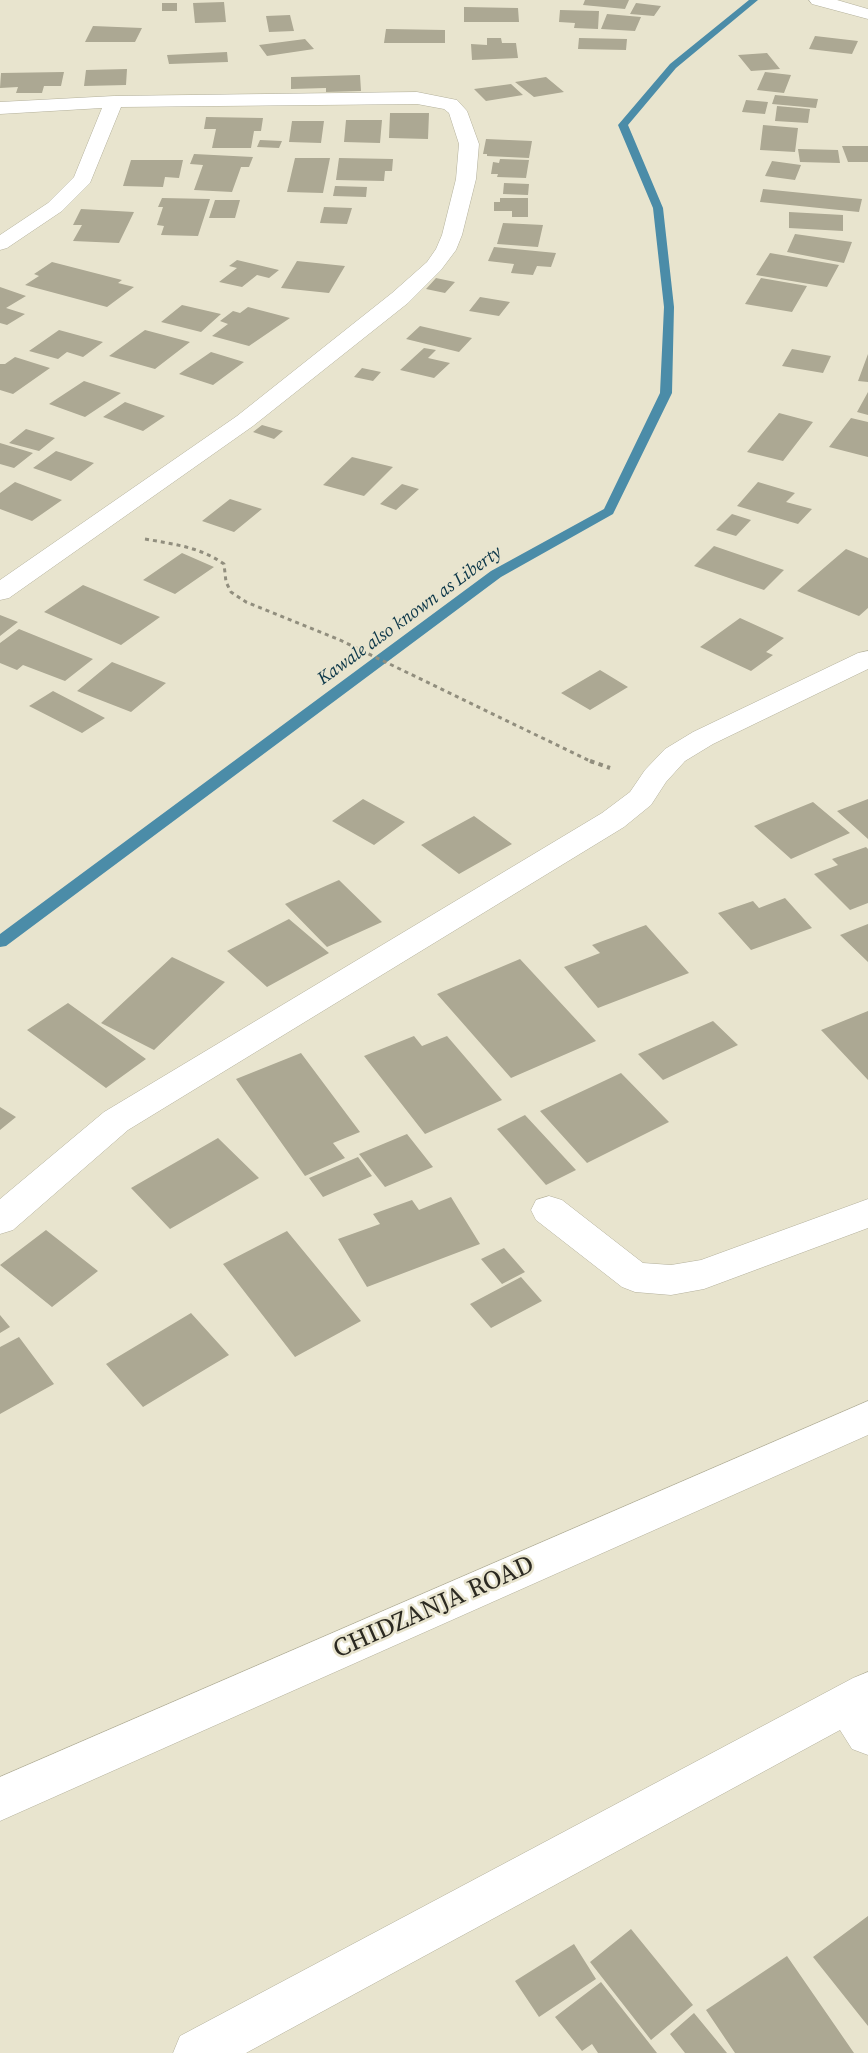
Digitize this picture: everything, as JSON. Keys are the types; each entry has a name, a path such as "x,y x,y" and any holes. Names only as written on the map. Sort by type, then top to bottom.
{"street":[{"path":"818,0 868,14"},
{"path":"0,108 114,102 434,100 450,104 458,111 469,144 466,179 453,235 446,250 434,266 400,298 245,421 0,592"},
{"path":"0,244 56,207 83,179 114,102"},
{"path":"0,1220 116,1121 613,820 641,798 655,776 675,755 703,738 868,659"},
{"path":"549,1210 635,1277 671,1280 704,1274 868,1213"},
{"name":"CHIDZANJA ROAD","path":"0,1799 868,1417"},
{"path":"197,2053 861,1710"}],"path":[{"path":"97,525 136,538 196,549 215,556 224,564 226,582 231,592 246,602 340,640 592,762 622,772 655,776"}],"building":[{"path":"585,0 629,0 625,9 583,5"},
{"path":"224,2 226,22 195,23 193,3"},
{"path":"162,3 177,3 177,11 162,11"},
{"path":"636,3 661,6 654,16 630,14"},
{"path":"464,7 518,8 519,22 464,22"},
{"path":"560,10 599,11 598,29 574,28 575,23 559,22"},
{"path":"607,14 641,17 635,31 601,29"},
{"path":"290,15 294,31 269,32 266,16"},
{"path":"93,26 142,28 135,42 85,42"},
{"path":"386,29 445,30 445,43 384,43"},
{"path":"815,36 858,41 852,54 809,49"},
{"path":"487,38 501,38 502,43 516,43 518,58 472,60 471,44 487,45"},
{"path":"579,38 627,39 626,50 578,49"},
{"path":"305,39 314,49 267,56 259,45"},
{"path":"227,52 228,62 169,64 167,55"},
{"path":"767,53 780,69 751,71 738,55"},
{"path":"127,69 126,85 84,86 86,70"},
{"path":"64,72 61,86 44,86 42,93 16,93 18,87 0,88 1,73"},
{"path":"765,72 791,75 784,93 757,90"},
{"path":"360,75 361,91 326,92 326,88 291,89 291,77"},
{"path":"546,77 564,92 534,97 515,82"},
{"path":"511,84 523,95 486,101 474,89"},
{"path":"775,95 818,99 816,108 772,104"},
{"path":"746,100 768,102 765,114 742,112"},
{"path":"777,106 810,109 808,123 775,121"},
{"path":"390,113 429,113 428,139 389,138"},
{"path":"206,117 263,118 261,131 254,131 251,148 212,148 216,129 204,129"},
{"path":"346,120 382,120 380,143 344,142"},
{"path":"292,121 324,121 321,143 289,142"},
{"path":"763,125 798,128 795,152 760,150"},
{"path":"486,139 532,141 529,158 487,156 483,154"},
{"path":"260,140 282,141 279,148 257,147"},
{"path":"842,146 868,146 868,162 848,162"},
{"path":"798,149 838,150 840,163 800,162"},
{"path":"194,154 253,157 249,167 241,167 232,192 194,190 203,165 190,164"},
{"path":"295,158 330,158 323,193 287,192"},
{"path":"339,158 393,159 392,171 385,171 384,181 336,180"},
{"path":"500,159 529,160 526,178 497,177 498,174 491,174 493,162 499,163"},
{"path":"131,160 183,160 179,178 165,177 163,187 123,186"},
{"path":"772,161 801,165 795,180 765,176"},
{"path":"504,183 529,184 528,195 503,194"},
{"path":"335,186 367,187 366,197 333,196"},
{"path":"763,189 862,199 859,212 760,202"},
{"path":"162,198 210,199 198,236 161,235 164,226 157,225 163,207 158,207"},
{"path":"500,198 528,198 528,217 512,217 512,211 494,211 494,202 500,202"},
{"path":"215,200 240,200 235,218 209,218"},
{"path":"324,207 352,208 347,224 320,223"},
{"path":"81,209 134,212 119,243 73,241 82,225 73,225"},
{"path":"789,212 843,215 843,231 789,228"},
{"path":"503,223 543,225 538,247 497,244"},
{"path":"795,234 852,242 844,263 787,252"},
{"path":"494,247 556,253 551,267 537,266 533,275 511,273 514,264 488,261"},
{"path":"770,253 839,265 827,287 756,275"},
{"path":"237,260 279,270 269,278 257,275 242,287 219,282 237,268 229,266"},
{"path":"297,261 345,266 329,293 281,288"},
{"path":"52,262 122,280 118,283 134,287 107,307 25,285 39,276 34,274"},
{"path":"436,278 455,282 445,293 426,289"},
{"path":"761,278 807,286 792,312 745,304"},
{"path":"0,287 26,296 6,308 25,314 7,325 0,323"},
{"path":"480,297 510,302 499,316 469,311"},
{"path":"182,305 221,314 201,332 161,322"},
{"path":"248,307 290,318 249,346 212,336 228,324 220,321 233,311 240,313"},
{"path":"420,326 472,338 459,352 406,339"},
{"path":"59,330 103,342 83,357 67,352 58,359 29,351"},
{"path":"145,330 190,342 155,369 109,356"},
{"path":"424,348 436,350 428,358 450,363 434,378 400,370"},
{"path":"792,349 831,356 823,373 782,366"},
{"path":"211,352 244,362 213,385 179,374"},
{"path":"868,354 868,382 858,381"},
{"path":"15,357 50,368 13,394 0,390 0,364 5,364"},
{"path":"362,368 381,372 373,381 354,377"},
{"path":"84,381 121,393 85,417 49,404"},
{"path":"868,392 868,415 857,412"},
{"path":"125,402 165,416 143,431 103,417"},
{"path":"779,413 813,422 783,461 747,452"},
{"path":"851,418 868,422 868,457 829,447"},
{"path":"262,425 283,431 274,439 253,432"},
{"path":"26,429 55,438 39,451 9,443"},
{"path":"0,443 33,453 14,468 0,464"},
{"path":"56,451 94,463 71,481 33,468"},
{"path":"352,457 393,467 364,496 323,485"},
{"path":"15,482 62,500 32,521 0,509 0,493"},
{"path":"758,482 795,493 786,502 812,509 798,524 737,506"},
{"path":"402,484 419,489 396,510 380,504"},
{"path":"230,499 262,509 234,532 202,521"},
{"path":"732,514 751,520 736,536 716,530"},
{"path":"714,546 784,570 764,590 694,566"},
{"path":"846,549 868,558 868,608 859,616 797,591"},
{"path":"182,553 214,567 175,594 143,580"},
{"path":"83,585 160,617 121,645 44,612"},
{"path":"0,615 18,622 0,636"},
{"path":"740,618 784,638 766,652 773,655 751,671 700,647"},
{"path":"19,629 93,659 65,681 23,665 17,670 0,663 0,643"},
{"path":"112,662 166,683 131,712 77,691"},
{"path":"600,670 628,687 590,710 561,693"},
{"path":"53,691 105,718 82,733 29,706"},
{"path":"363,799 405,822 374,845 332,821"},
{"path":"868,799 868,839 837,811"},
{"path":"813,802 850,833 791,859 754,826"},
{"path":"474,816 512,844 459,874 421,845"},
{"path":"866,847 868,849 868,903 850,910 814,874 838,865 832,859"},
{"path":"339,880 382,922 327,947 285,904"},
{"path":"785,898 812,928 751,950 718,913 753,901 759,908"},
{"path":"289,919 329,953 267,987 227,951"},
{"path":"868,924 868,962 840,935"},
{"path":"646,925 689,973 598,1008 564,967 600,953 592,945"},
{"path":"172,957 225,982 154,1050 101,1023"},
{"path":"520,959 596,1041 511,1078 437,994"},
{"path":"68,1003 146,1059 106,1088 27,1030"},
{"path":"868,1011 868,1080 821,1030"},
{"path":"713,1021 738,1045 663,1080 638,1054"},
{"path":"414,1036 422,1046 447,1036 502,1100 425,1134 364,1056"},
{"path":"301,1053 360,1132 333,1143 345,1158 305,1176 236,1079"},
{"path":"621,1073 669,1122 587,1163 540,1111"},
{"path":"0,1107 16,1117 0,1130"},
{"path":"525,1115 576,1170 546,1185 497,1129"},
{"path":"407,1134 433,1167 385,1187 359,1154"},
{"path":"218,1138 259,1178 170,1229 131,1188"},
{"path":"358,1157 372,1176 323,1197 309,1178"},
{"path":"451,1197 480,1244 367,1287 338,1239 380,1224 373,1214 412,1200 419,1210"},
{"path":"46,1230 98,1271 52,1307 0,1265"},
{"path":"287,1231 361,1321 295,1357 223,1264"},
{"path":"504,1248 525,1272 502,1284 481,1259"},
{"path":"521,1277 542,1301 491,1328 470,1304"},
{"path":"191,1313 229,1355 143,1407 106,1364"},
{"path":"0,1315 10,1327 0,1333"},
{"path":"19,1337 54,1384 0,1414 0,1347"},
{"path":"868,1916 868,2026 813,1957"},
{"path":"631,1929 693,2005 651,2040 590,1962"},
{"path":"574,1944 596,1979 539,2017 515,1981"},
{"path":"787,1956 854,2053 735,2053 706,2010"},
{"path":"601,1982 657,2053 598,2053 592,2044 582,2051 555,2017"},
{"path":"694,2013 727,2053 685,2053 670,2034"}],"waterway":[{"name":"Kawale also known as Liberty","path":"0,942 496,574 609,511 666,393 669,307 658,208 623,125 673,66 754,0"}]}
